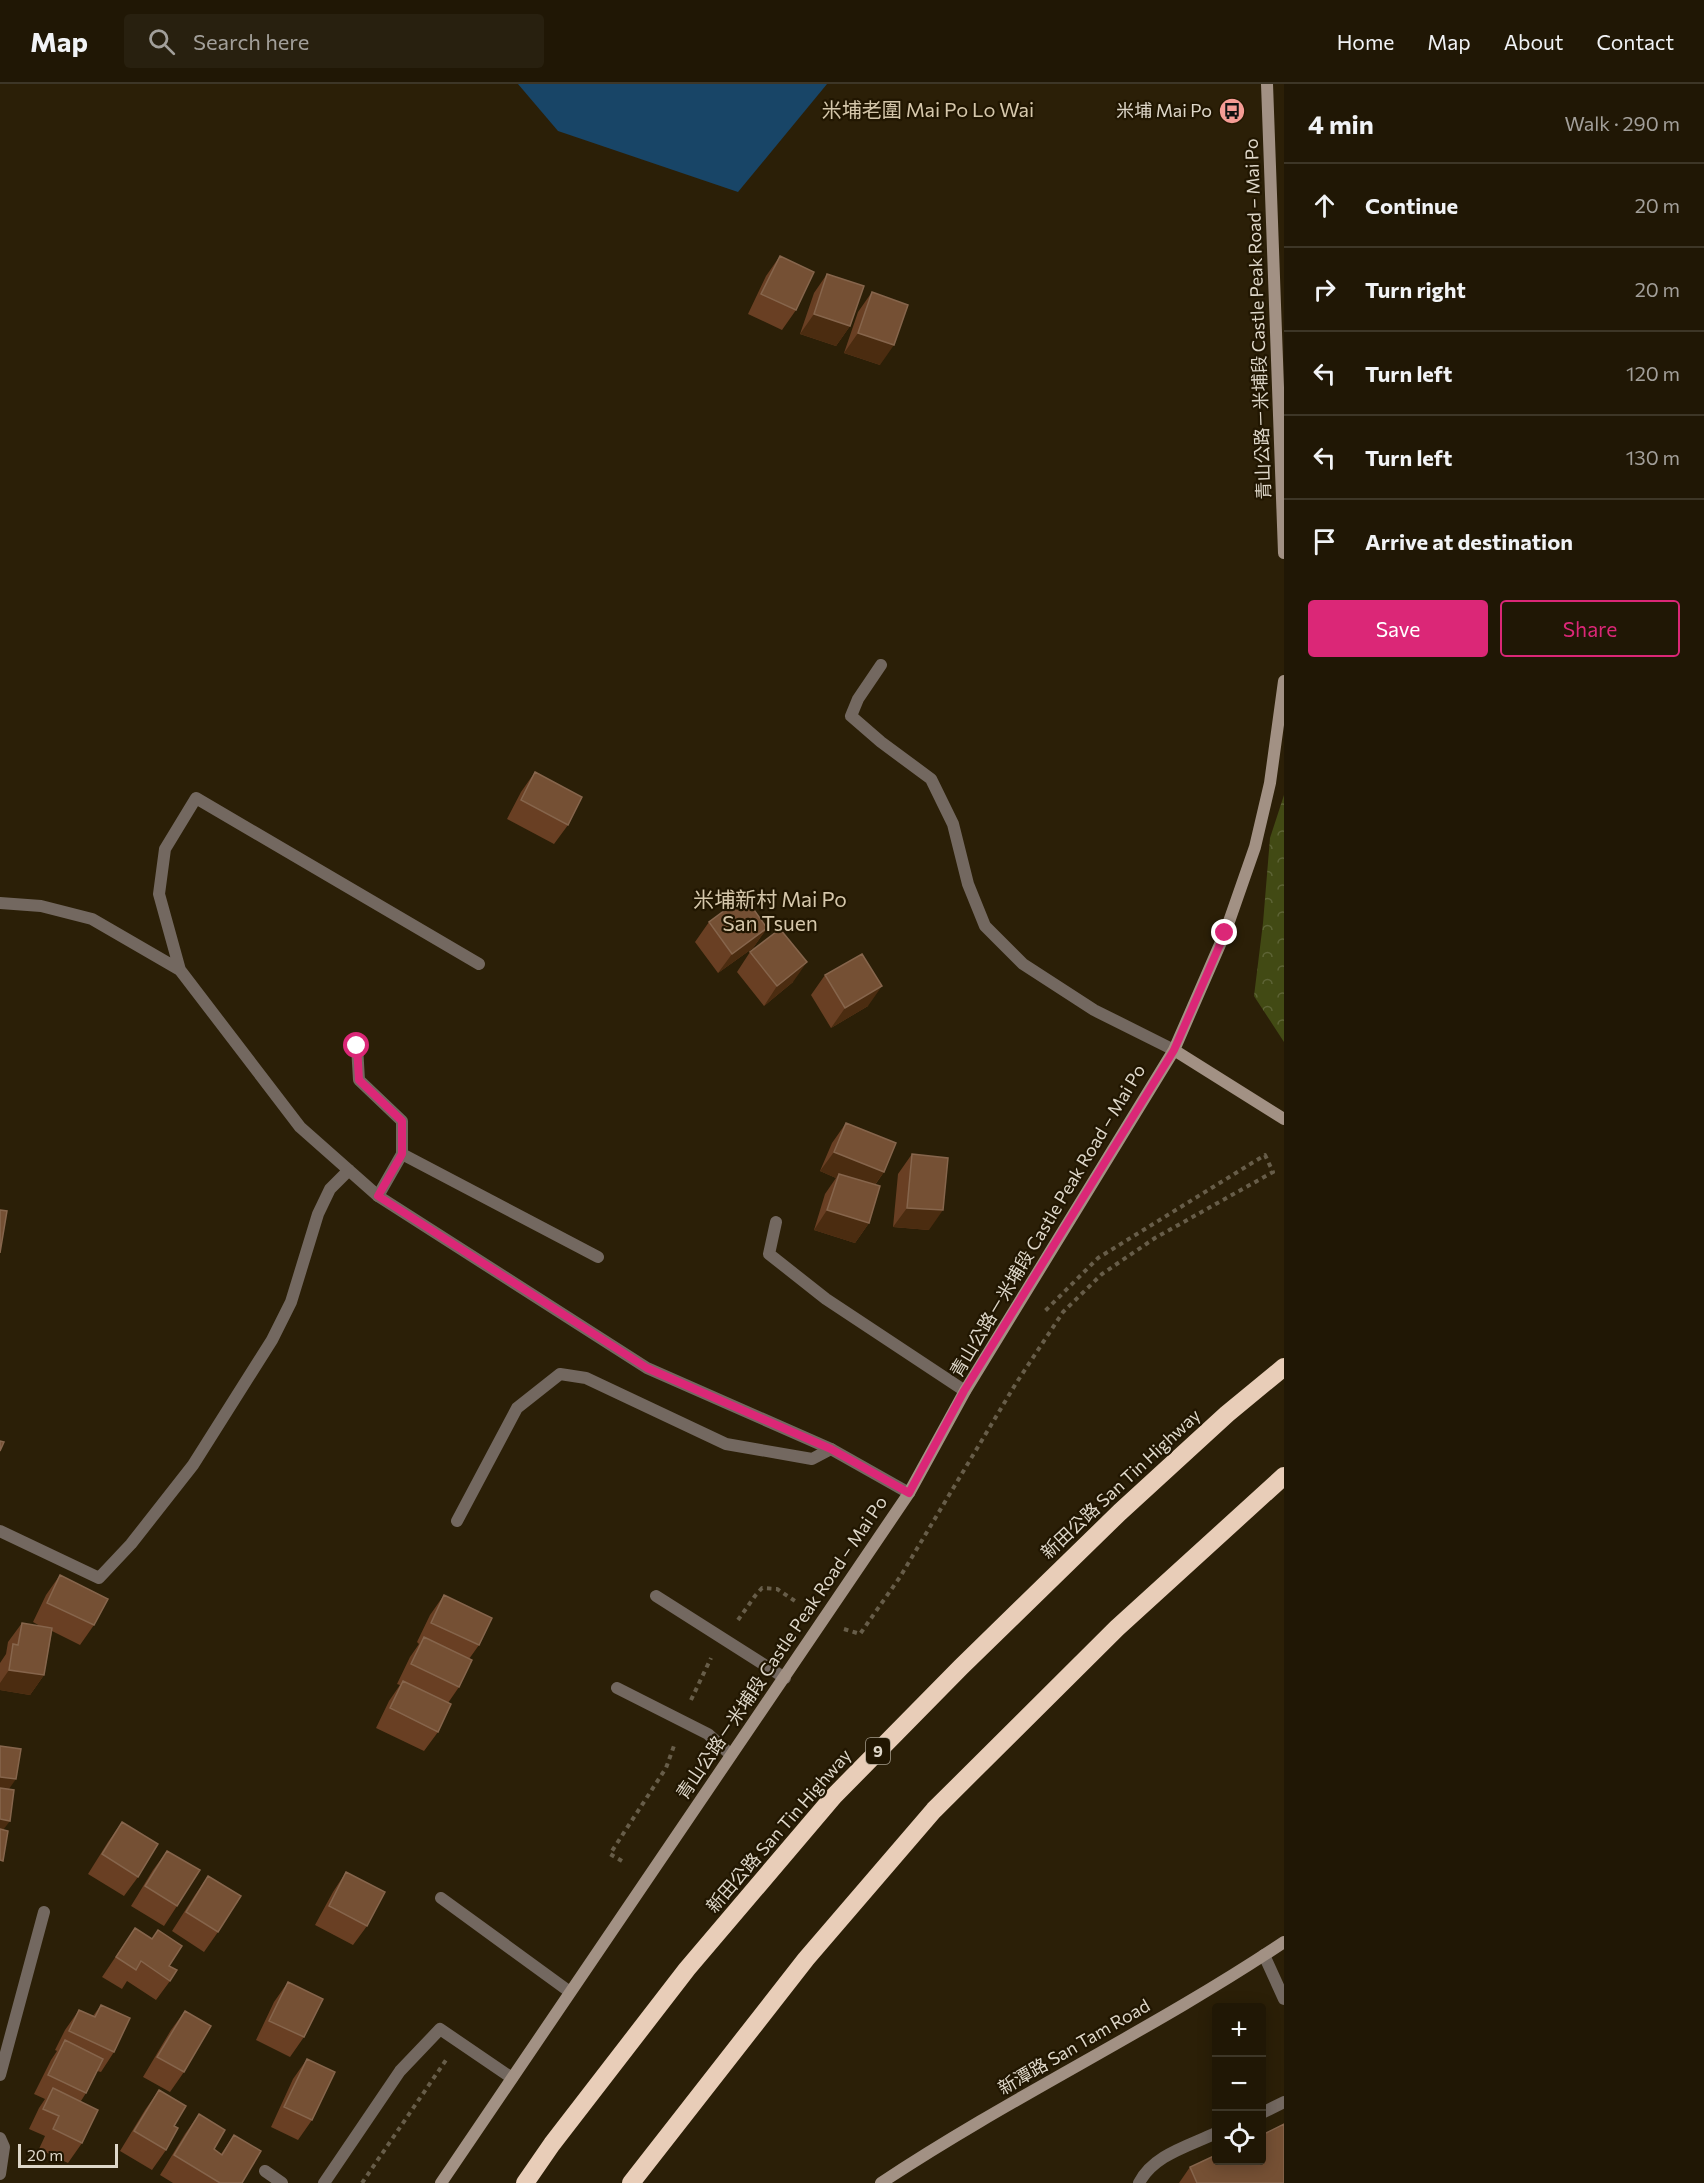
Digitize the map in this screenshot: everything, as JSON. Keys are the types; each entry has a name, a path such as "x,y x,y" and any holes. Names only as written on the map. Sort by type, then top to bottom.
{"highway":[{"name":"新田公路 San Tin Highway","path":"525,2183 552,2144 687,1969 834,1796 1120,1512 1227,1414 1284,1367"},
{"path":"631,2183 806,1959 934,1810 1117,1628 1284,1476"}],"main road":[{"name":"青山公路－米埔段 Castle Peak Road – Mai Po","path":"1267,84 1284,553"},
{"name":"青山公路－米埔段 Castle Peak Road – Mai Po","path":"441,2183 909,1493 964,1391 1174,1050 1225,933 1256,847 1270,783 1284,681"},
{"path":"1174,1050 1284,1119"},
{"name":"新潭路 San Tam Road","path":"881,2183 1015,2101 1181,2007 1284,1942"}],"street":[{"path":"881,665 858,699 851,716 881,742 932,779 953,824 968,884 985,926 1023,964 1094,1010 1174,1050"},
{"path":"479,964 196,798 165,849 159,894 180,970 300,1127 378,1196 647,1368 831,1449 909,1493"},
{"path":"0,903 41,906 92,920 180,970"},
{"path":"357,1046 359,1080 402,1121 402,1154 378,1196"},
{"path":"402,1154 598,1257"},
{"path":"0,1531 99,1578 130,1544 193,1465 272,1340 291,1302 318,1214 330,1189 349,1170"},
{"path":"776,1222 769,1254 826,1299 964,1391"},
{"path":"457,1521 517,1408 560,1374 586,1378 726,1444 812,1459 831,1449"},
{"path":"656,1596 785,1678"},
{"path":"617,1688 708,1734 731,1755"},
{"path":"441,1898 570,1992"},
{"path":"0,2075 44,1912"},
{"path":"1264,1955 1284,1999"},
{"path":"324,2183 400,2071 440,2029 512,2078"},
{"path":"1266,2111 1284,2102"},
{"path":"1139,2183 1153,2164 1212,2135"},
{"path":"0,2138 4,2147 0,2174"},
{"path":"265,2171 282,2183"}],"path":[{"path":"843,1628 860,1634 900,1577 1015,1385 1063,1312 1102,1274 1155,1238 1272,1168 1265,1155 1098,1258 1042,1314"},
{"path":"610,1854 622,1862"},
{"path":"362,2183 437,2074"}],"green space":[{"path":"1284,795 1284,1042 1254,996 1270,838"}],"water":[{"path":"518,84 827,84 738,192 558,131"}],"building":[{"path":"780,256 814,272 796,310 761,294"},
{"path":"827,274 864,286 850,326 814,314"},
{"path":"872,292 908,305 894,345 858,333"},
{"path":"535,772 582,797 568,825 521,800"},
{"path":"744,896 767,928 732,954 709,922"},
{"path":"780,929 807,962 777,986 750,952"},
{"path":"862,954 882,986 845,1008 825,975"},
{"path":"846,1123 896,1143 884,1172 834,1152"},
{"path":"912,1154 948,1158 943,1210 907,1208"},
{"path":"839,1174 880,1186 869,1223 827,1210"},
{"path":"0,1210 7,1211 0,1253"},
{"path":"60,1575 108,1599 94,1625 47,1603"},
{"path":"444,1595 492,1618 479,1645 431,1623"},
{"path":"22,1623 52,1628 44,1675 9,1670 13,1644 18,1645"},
{"path":"424,1637 472,1660 459,1687 411,1664"},
{"path":"403,1681 451,1704 438,1732 390,1708"},
{"path":"0,1746 21,1749 16,1779 0,1777"},
{"path":"0,1788 14,1790 10,1821 0,1819"},
{"path":"122,1822 158,1844 138,1877 102,1854"},
{"path":"0,1829 8,1831 3,1861 0,1860"},
{"path":"167,1851 200,1870 177,1906 145,1886"},
{"path":"346,1872 385,1892 367,1926 329,1906"},
{"path":"208,1876 241,1896 218,1932 186,1912"},
{"path":"135,1928 152,1939 158,1930 182,1946 169,1966 177,1970 170,1981 141,1961 136,1970 116,1957"},
{"path":"288,1982 323,1999 304,2037 269,2021"},
{"path":"101,2005 130,2018 114,2052 69,2031 79,2010 95,2017"},
{"path":"185,2011 211,2026 184,2072 157,2057"},
{"path":"65,2040 103,2059 86,2093 48,2075"},
{"path":"307,2059 335,2072 312,2120 284,2107"},
{"path":"53,2088 98,2110 82,2143 53,2129 59,2116 43,2109"},
{"path":"159,2090 186,2106 174,2126 178,2128 166,2150 134,2131"},
{"path":"199,2114 225,2130 214,2149 222,2155 234,2135 261,2151 242,2183 220,2183 174,2155"},
{"path":"1284,2124 1284,2183 1197,2183 1190,2167 1212,2157 1212,2165 1266,2165 1266,2133"}],"place":[{"name":"米埔 Mai Po","path":"1232,111"}],"district":[{"name":"米埔老圍 Mai Po Lo Wai","path":"928,110"},
{"name":"米埔新村 Mai Po San Tsuen","path":"770,912"}],"route":[{"path":"357,1046 359,1080 402,1121 402,1154 378,1196 647,1368 831,1449 909,1493 964,1391 1174,1050 1225,933"}]}
